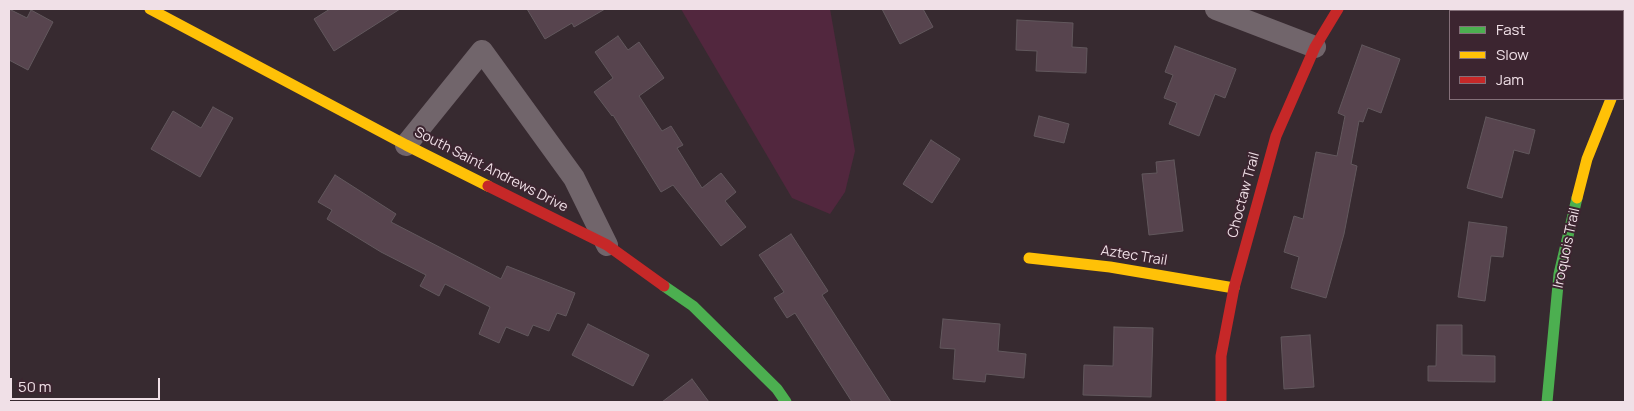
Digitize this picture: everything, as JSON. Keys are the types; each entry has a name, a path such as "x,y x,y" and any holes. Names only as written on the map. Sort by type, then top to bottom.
{"street":[{"name":"South Saint Andrews Drive","path":"150,9 406,145 607,245 693,306 777,389 786,402"},
{"path":"1216,9 1315,47"},
{"name":"Choctaw Trail","path":"1221,402 1221,356 1234,288 1276,136 1315,47 1338,9"},
{"path":"406,145 482,51 574,178 607,245"},
{"name":"Iroquois Trail","path":"1547,402 1559,274 1587,158 1611,100"},
{"name":"Aztec Trail","path":"1029,258 1110,267 1234,288"}],"shaded area":[{"path":"681,9 830,9 855,151 845,192 830,214 792,198"}],"building":[{"path":"9,9 27,18 31,10 53,22 28,70 9,60"},
{"path":"330,9 400,9 334,51 314,19"},
{"path":"527,9 605,9 574,27 572,23 545,39"},
{"path":"882,9 923,9 933,27 900,44"},
{"path":"1017,20 1073,23 1072,47 1087,48 1086,73 1036,71 1037,51 1016,50"},
{"path":"618,36 628,50 639,42 664,78 639,96 662,131 671,126 683,145 677,148 702,188 721,173 736,192 725,201 746,227 721,246 673,185 661,192 613,115 594,92 613,78 595,52"},
{"path":"1362,45 1400,59 1381,113 1368,108 1363,122 1359,121 1351,164 1357,166 1344,234 1326,298 1291,288 1299,257 1284,252 1294,216 1303,219 1316,152 1337,156 1345,116 1338,113"},
{"path":"1175,46 1236,69 1225,98 1215,94 1199,136 1169,124 1177,103 1164,98 1173,75 1165,72"},
{"path":"213,107 233,118 200,177 151,149 173,111 201,128"},
{"path":"1039,116 1069,124 1064,143 1034,136"},
{"path":"1486,117 1535,130 1529,154 1514,150 1502,198 1467,188"},
{"path":"931,140 960,159 932,203 903,184"},
{"path":"1174,160 1183,231 1149,235 1142,174 1157,173 1156,162"},
{"path":"335,175 396,214 391,222 501,279 507,266 575,293 566,316 557,313 549,331 533,325 528,336 506,327 499,343 479,334 490,307 445,284 439,296 420,286 426,275 381,252 327,219 332,210 318,202"},
{"path":"1469,222 1507,227 1503,257 1491,256 1485,301 1458,297"},
{"path":"791,234 828,291 822,295 891,402 852,402 795,313 787,318 774,298 784,292 759,255"},
{"path":"943,319 1000,324 998,351 1026,354 1024,378 986,374 985,382 953,379 955,349 940,348"},
{"path":"588,324 649,355 633,386 572,355"},
{"path":"1437,325 1462,325 1462,355 1495,356 1495,382 1428,381 1428,366 1436,366"},
{"path":"1114,327 1153,328 1151,397 1083,395 1084,365 1113,366"},
{"path":"1310,335 1314,387 1284,389 1281,337"},
{"path":"692,379 709,402 662,402"}],"traffic: fast":[{"path":"1547,402 1559,274 1577,198"},
{"path":"664,286 693,306 777,389 786,402"}],"traffic: slow":[{"path":"150,9 406,145 488,186"},
{"path":"1577,198 1587,159 1611,100"},
{"path":"1029,258 1110,267 1234,288"}],"traffic: jam":[{"path":"1221,402 1221,356 1234,288 1276,136 1315,47 1338,9"},
{"path":"488,186 607,245 664,286"}]}
